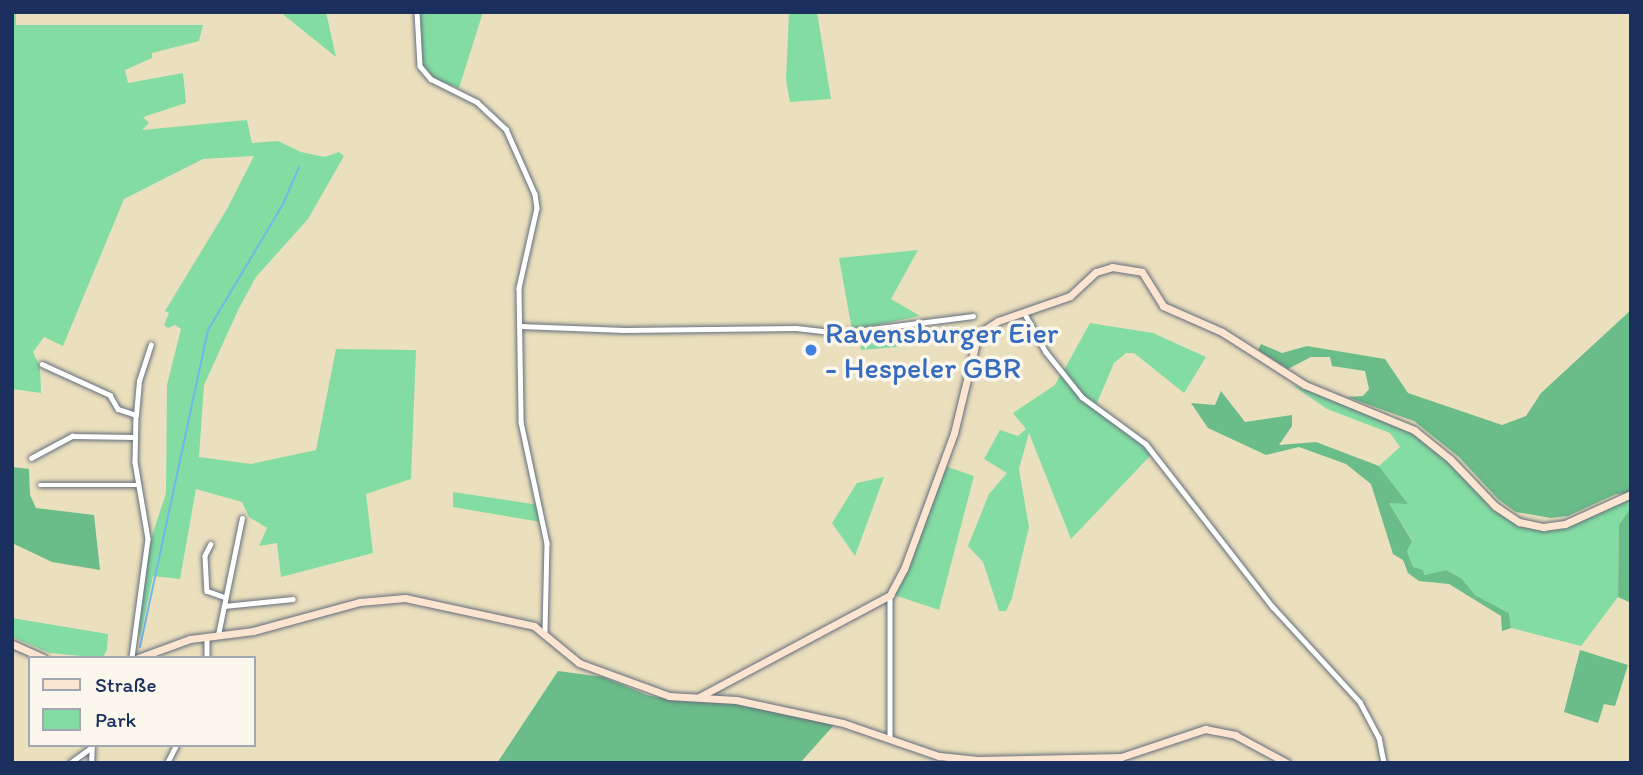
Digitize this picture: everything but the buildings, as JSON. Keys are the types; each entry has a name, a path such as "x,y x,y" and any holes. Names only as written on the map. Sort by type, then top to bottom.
{"street":[{"path":"417,12 415,39 425,74 489,111 519,152 537,208 519,288 521,422 547,543 545,634"},
{"path":"890,736 890,595 904,569 954,433 978,334 983,327 1025,314 1079,290 1096,272 1134,268 1149,278 1168,310 1222,332 1305,385 1414,430 1450,459 1495,506 1519,522 1543,527 1565,524 1631,494"},
{"path":"1025,314 1046,352 1082,397 1146,444 1273,607 1360,702 1379,737 1384,763"},
{"path":"520,326 624,330 807,328 849,333 973,316"},
{"path":"132,656 148,539 139,485 136,415 139,381 152,345"},
{"path":"42,364 110,394 118,409 136,415"},
{"path":"31,458 72,436 135,437"},
{"path":"40,485 139,485"},
{"path":"218,636 242,518"},
{"path":"211,544 205,556 207,591 224,597"},
{"path":"699,697 890,595"},
{"path":"145,656 207,637 264,629 379,598 405,598 517,620 545,634 567,655 592,668 669,696 752,703 890,736 923,752 956,759 1103,758 1149,751 1195,730 1213,729 1235,735 1287,763"},
{"path":"224,606 293,599"},
{"path":"207,637 207,656"},
{"path":"12,644 39,656"},
{"path":"70,763 90,747"},
{"path":"90,747 92,763"},
{"path":"167,763 175,747"}],"green space":[{"path":"12,12 16,12 16,25 203,25 199,41 152,53 152,58 125,70 128,83 183,73 186,103 143,117 149,123 142,130 247,120 252,143 278,141 301,152 325,157 339,152 344,156 308,219 256,277 239,308 204,385 199,457 251,464 316,450 336,349 416,350 411,479 366,494 373,553 281,577 277,543 259,546 267,528 249,517 242,502 196,489 180,579 153,576 140,639 137,624 149,545 166,493 167,385 181,329 175,325 168,328 164,325 169,313 165,311 227,209 254,156 203,159 124,199 63,346 44,337 33,352 40,367 41,393 12,389"},
{"path":"280,12 326,12 336,57"},
{"path":"420,12 483,12 459,88 437,80 421,65"},
{"path":"789,12 817,12 831,99 790,102 786,80"},
{"path":"918,250 891,299 920,316 852,330 839,258"},
{"path":"1631,310 1631,493 1616,494 1568,516 1551,518 1516,512 1499,500 1459,457 1414,421 1347,397 1363,396 1369,389 1365,371 1332,366 1330,357 1311,357 1288,369 1258,350 1261,344 1282,353 1307,346 1385,359 1408,393 1502,425 1526,416 1541,393"},
{"path":"1090,323 1153,333 1206,357 1184,393 1134,353 1126,353 1114,363 1096,405 1083,396 1064,370"},
{"path":"890,331 897,347 861,350 860,336"},
{"path":"1062,372 1079,397 1128,431 1151,455 1071,539 1029,433 1019,469 1029,527 1012,598 1006,611 999,611 983,562 968,546 989,494 1007,473 984,459 1000,430 1018,436 1026,429 1013,413 1055,385"},
{"path":"1292,385 1392,421 1417,435 1454,466 1492,509 1520,527 1565,528 1631,498 1631,507 1619,526 1618,597 1581,646 1511,628 1509,613 1475,595 1461,578 1446,570 1424,575 1413,567 1407,551 1412,540 1389,503 1407,503 1379,466 1400,447 1390,433 1327,409"},
{"path":"1221,391 1245,422 1292,415 1292,426 1279,445 1316,442 1379,466 1408,504 1389,503 1412,541 1407,551 1413,567 1423,570 1424,575 1446,570 1461,578 1475,595 1509,613 1511,628 1502,631 1501,616 1449,584 1419,581 1408,573 1403,560 1393,554 1371,484 1346,464 1299,447 1266,455 1208,428 1191,403 1215,405"},
{"path":"12,445 13,467 29,469 30,495 36,508 94,515 100,570 52,562 12,543"},
{"path":"945,466 974,476 939,610 894,595"},
{"path":"884,477 855,556 832,523 857,483"},
{"path":"453,492 539,505 541,522 453,507"},
{"path":"1631,507 1631,603 1618,597 1619,525"},
{"path":"12,618 108,634 104,656 50,653 12,637"},
{"path":"1580,650 1628,665 1615,706 1604,704 1598,723 1564,712"},
{"path":"558,671 603,677 647,695 676,701 740,704 834,725 800,763 497,763"}],"waterway":[{"path":"140,647 208,330 283,204 299,167"}],"place":[{"name":"Ravensburger Eier - Hespeler GBR","path":"811,350"}]}
